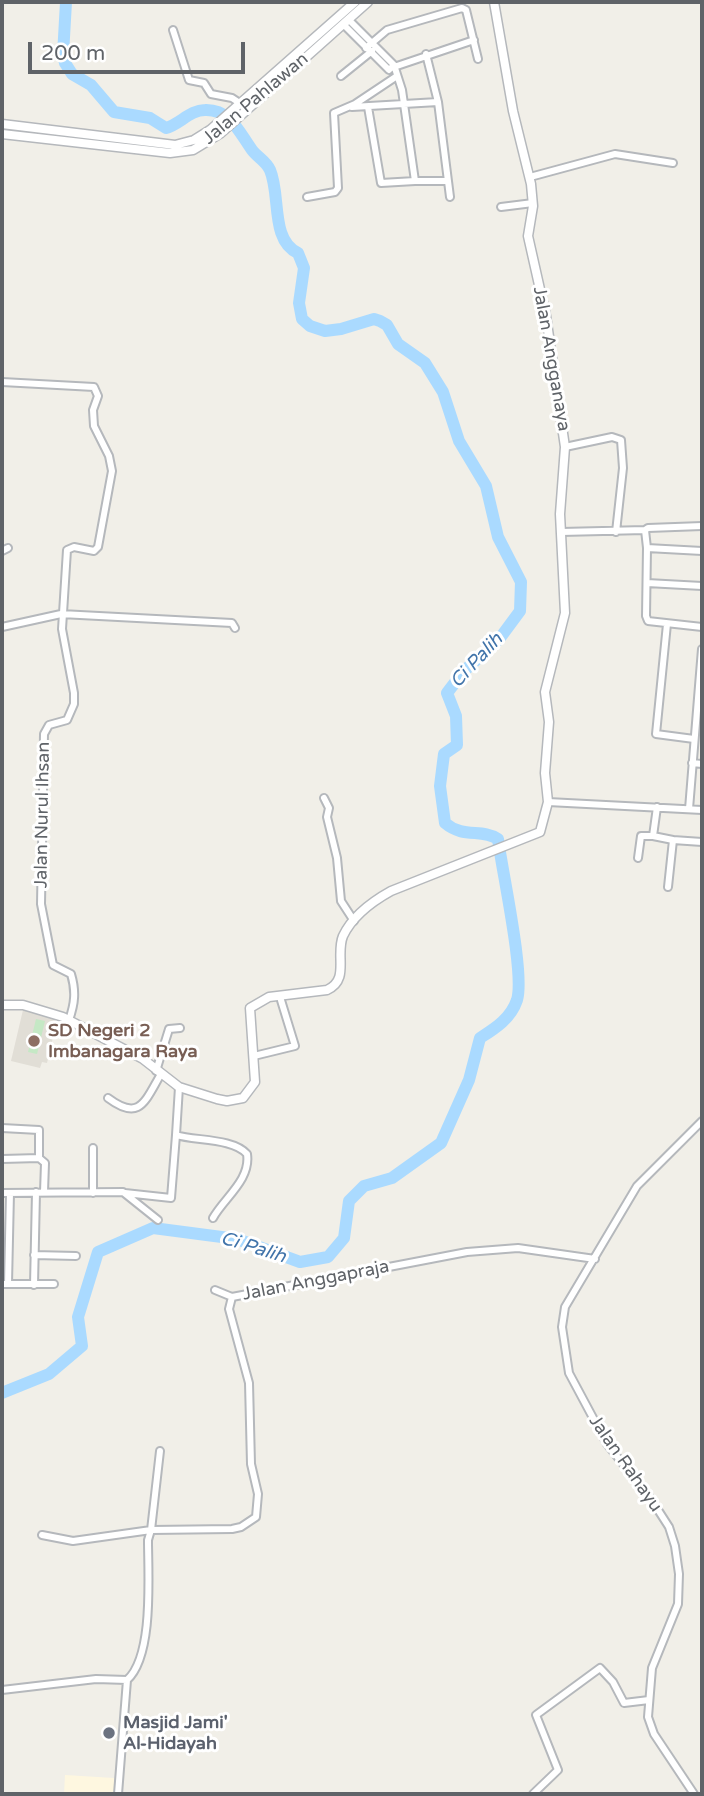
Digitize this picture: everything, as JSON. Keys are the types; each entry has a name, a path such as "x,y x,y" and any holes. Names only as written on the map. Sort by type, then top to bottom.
{"street":[{"name":"Jalan Pahlawan","path":"2,124 154,147 170,153 193,150 247,110 344,20 355,2"},
{"name":"Jalan Pahlawan","path":"218,129 239,105 368,2"},
{"name":"Jalan Angganaya","path":"494,2 513,111 530,177 533,203 528,236 546,316 565,447 560,503 565,613 545,692 550,722 545,773 548,802"},
{"path":"341,76 387,30 462,8 466,10 478,59"},
{"path":"344,20 397,75 415,181"},
{"path":"173,30 189,79 204,83 211,94 247,110"},
{"path":"391,67 474,40"},
{"path":"426,54 438,102 450,197"},
{"path":"307,197 335,192 338,188 332,116 334,113 350,106 397,75"},
{"path":"350,106 403,106 438,102"},
{"path":"368,107 381,183 447,181"},
{"name":"Jalan Pahlawan","path":"2,134 93,139"},
{"path":"530,177 623,153 673,163"},
{"path":"501,207 533,203"},
{"path":"2,382 90,385 97,391 92,417 109,456 112,471 101,540 94,551 74,547 67,550 61,614"},
{"path":"565,447 612,437 621,440 623,468 615,532"},
{"path":"561,532 615,532 702,526"},
{"path":"645,530 648,621 702,627"},
{"path":"647,548 702,551"},
{"path":"647,583 702,586"},
{"path":"2,627 61,614 106,619 209,620 232,623 235,628"},
{"name":"Jalan Nurul Ihsan","path":"61,614 74,704 64,723 45,729 41,904 53,965 71,974 73,982 74,1007 69,1020"},
{"path":"667,624 656,734 694,739"},
{"path":"689,809 702,649"},
{"path":"692,763 702,764"},
{"path":"324,798 329,808 327,817 337,858 341,901 354,922"},
{"path":"2,1005 23,1005 69,1020 105,1036 179,1087 227,1101 243,1098 255,1082 250,1008 269,997 327,990 335,985 341,974 342,941 354,922 373,902 391,891 540,832 548,802 702,810"},
{"path":"653,836 657,807"},
{"path":"638,858 641,836 702,842"},
{"path":"668,887 673,840"},
{"path":"254,1056 295,1046 279,997"},
{"path":"108,1098 124,1110 130,1110 145,1101 159,1072 169,1029 180,1028"},
{"path":"2,1193 123,1192 169,1199 172,1196 179,1087"},
{"name":"Jalan Rahayu","path":"694,1794 654,1734 648,1717 652,1668 678,1604 679,1574 669,1527 652,1499 607,1444 569,1373 563,1315 637,1186 702,1121"},
{"path":"2,1128 39,1130 39,1158"},
{"path":"176,1135 222,1143 244,1150 247,1154 246,1168 240,1183 213,1218"},
{"path":"93,1148 93,1193"},
{"path":"2,1159 39,1158 45,1163 44,1192"},
{"path":"34,1285 36,1192"},
{"path":"123,1192 158,1220"},
{"path":"10,1193 5,1284 54,1284"},
{"path":"146,1210 153,1197"},
{"name":"Jalan Anggapraja","path":"151,1530 232,1529 249,1523 258,1510 251,1464 248,1374 229,1310 232,1297 467,1252 525,1248 595,1259"},
{"path":"34,1255 76,1256"},
{"path":"215,1290 232,1297"},
{"path":"2,1690 96,1679 127,1680 135,1673 141,1657 148,1606 148,1539 160,1451"},
{"path":"42,1535 73,1541 151,1530"},
{"path":"533,1794 558,1770 537,1722 540,1710 600,1668 613,1682 624,1703 649,1700"},
{"path":"118,1794 127,1680"}],"shaded area":[{"name":"SD Negeri 2 Imbanagara Raya","path":"23,1010 57,1020 47,1063 42,1062 40,1068 11,1061"},
{"path":"65,1775 114,1778 114,1794 64,1794"}],"green space":[{"path":"36,1019 45,1021 37,1054 28,1052"}],"waterway":[{"name":"Ci Palih","path":"2,1393 49,1374 82,1346 78,1317 98,1252 153,1228 237,1239 300,1262 328,1257 344,1238 349,1201 364,1186 392,1178 441,1143 469,1080 480,1038 511,1012 519,987 516,946 498,839 485,834 459,831 445,823 440,786 444,754 457,745 456,716 447,693 463,672 500,638 520,611 521,582 498,537 486,486 459,441 443,392 425,363 398,344 387,325 380,321 374,319 325,331 310,326 302,319 299,303 304,268 298,253 289,247 283,238 273,180 268,167 233,123 221,113 200,111 166,128 150,118 114,112 91,85 72,74 65,63 63,55 66,2"}],"place":[{"name":"SD Negeri 2 Imbanagara Raya","path":"34,1041"},
{"name":"Masjid Jami' Al-Hidayah","path":"109,1733"}]}
